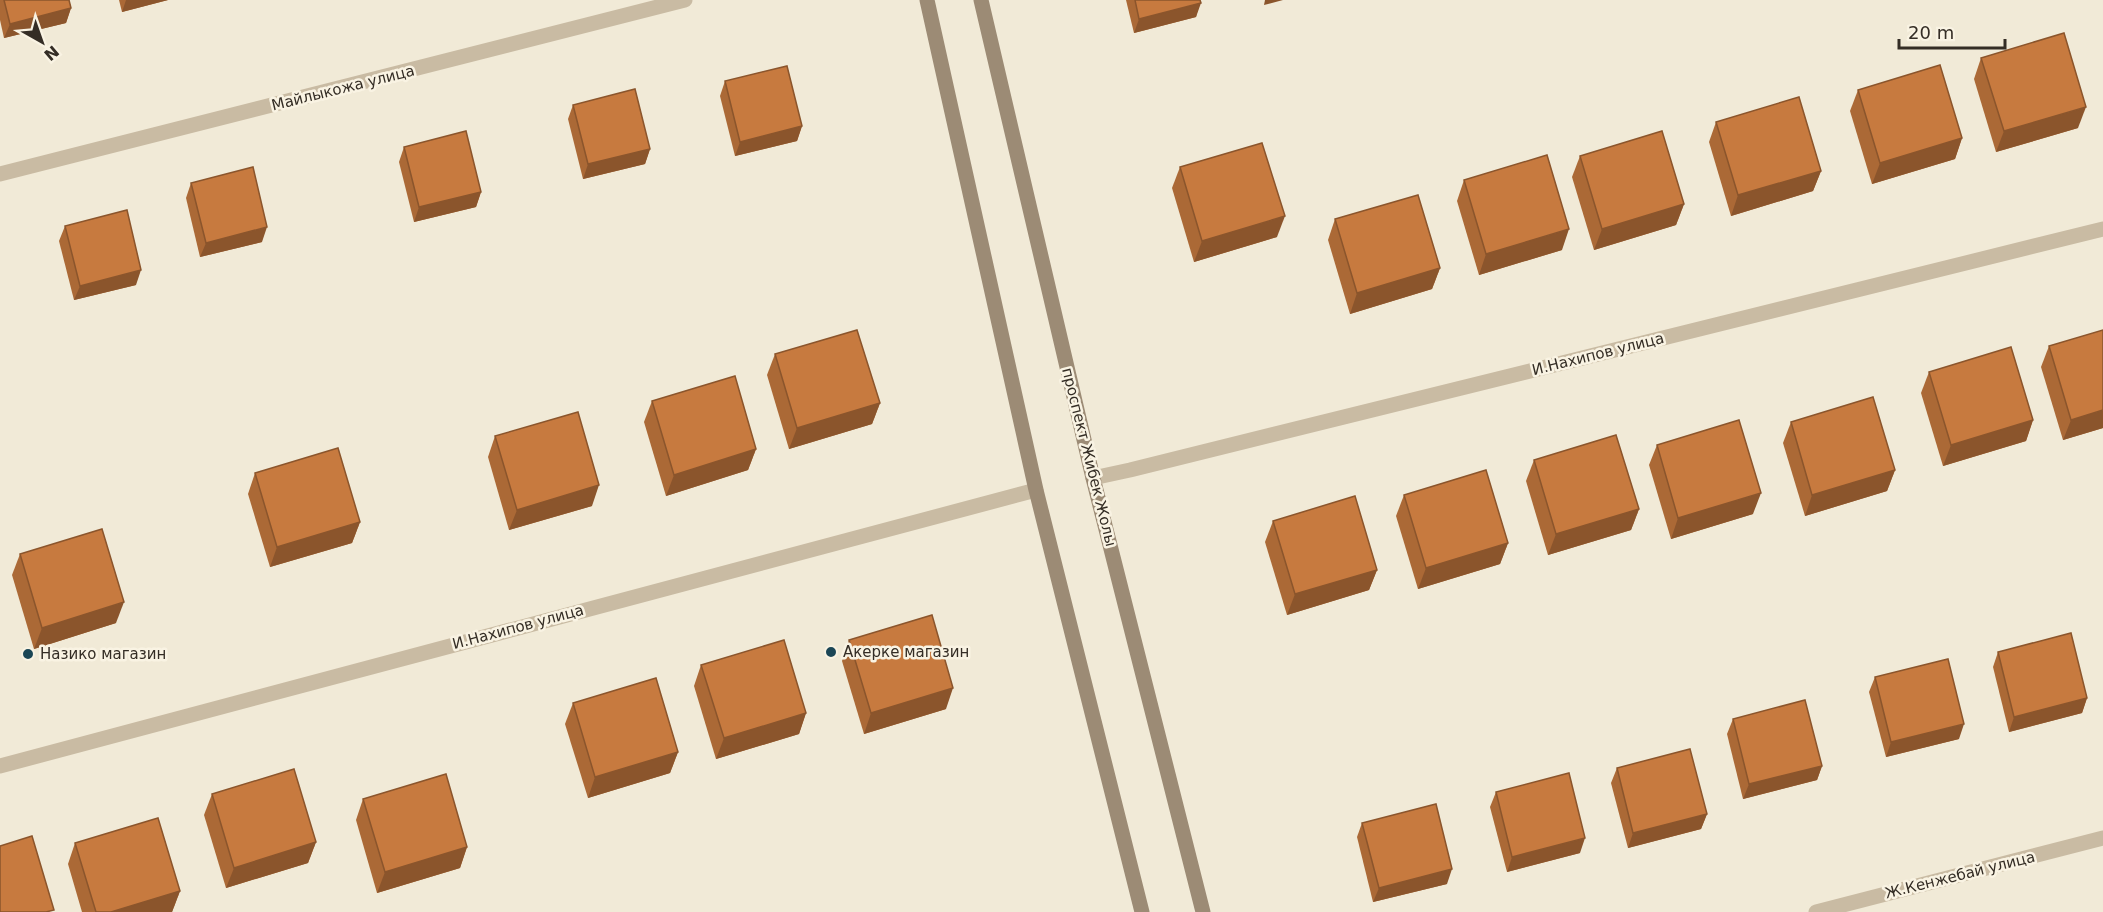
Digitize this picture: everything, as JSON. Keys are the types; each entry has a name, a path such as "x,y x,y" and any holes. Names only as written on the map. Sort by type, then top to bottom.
{"street":[{"name":"Майлыкожа улица","path":"0,174 685,0"},
{"path":"927,0 1036,490 1142,912"},
{"name":"проспект Жибек Жолы","path":"981,0 1093,478 1203,912"},
{"name":"И.Нахипов улица","path":"1093,478 2103,229"},
{"name":"И.Нахипов улица","path":"0,766 1036,490"},
{"name":"Ж.Кенжебай улица","path":"1816,912 2103,838"}],"building":[{"path":"4,0 69,0 71,8 10,24"},
{"path":"1135,0 1200,0 1201,3 1139,19"},
{"path":"2064,33 2086,107 2004,131 1981,58"},
{"path":"1940,65 1962,138 1880,163 1858,90"},
{"path":"787,66 802,126 740,142 725,81"},
{"path":"635,89 650,149 588,164 573,105"},
{"path":"1799,97 1821,171 1738,195 1716,122"},
{"path":"466,131 481,192 419,207 404,147"},
{"path":"1662,131 1684,204 1602,229 1580,156"},
{"path":"1262,143 1285,216 1202,241 1180,167"},
{"path":"1547,155 1569,229 1486,254 1464,180"},
{"path":"253,167 267,227 206,243 191,183"},
{"path":"1418,195 1440,268 1357,293 1335,219"},
{"path":"127,210 141,270 80,286 65,226"},
{"path":"857,330 880,403 797,428 775,354"},
{"path":"2103,330 2103,410 2071,420 2049,346"},
{"path":"2011,347 2033,420 1951,445 1929,372"},
{"path":"735,376 756,449 674,475 652,401"},
{"path":"1873,397 1895,470 1812,495 1791,422"},
{"path":"578,412 599,485 517,510 495,436"},
{"path":"1739,420 1761,493 1678,518 1657,445"},
{"path":"1616,435 1639,509 1556,534 1534,460"},
{"path":"338,448 360,522 277,547 255,473"},
{"path":"1486,470 1508,543 1426,568 1404,495"},
{"path":"1355,496 1377,570 1295,594 1273,521"},
{"path":"102,529 124,602 42,628 20,554"},
{"path":"932,615 953,688 871,713 849,640"},
{"path":"2071,633 2087,698 2014,717 1998,652"},
{"path":"784,640 806,713 724,738 701,665"},
{"path":"1948,659 1964,724 1891,742 1875,677"},
{"path":"656,678 678,752 595,777 573,703"},
{"path":"1805,700 1822,766 1749,784 1733,719"},
{"path":"1690,749 1707,814 1633,833 1617,768"},
{"path":"294,769 316,842 234,868 212,794"},
{"path":"1569,773 1585,838 1512,857 1496,792"},
{"path":"446,774 467,847 385,872 363,799"},
{"path":"1436,804 1452,869 1379,888 1362,823"},
{"path":"158,818 180,891 111,912 96,912 75,843"},
{"path":"32,836 54,910 0,912 0,846"}],"place":[{"name":"Акерке магазин","path":"831,652"},
{"name":"Назико магазин","path":"28,654"}]}
